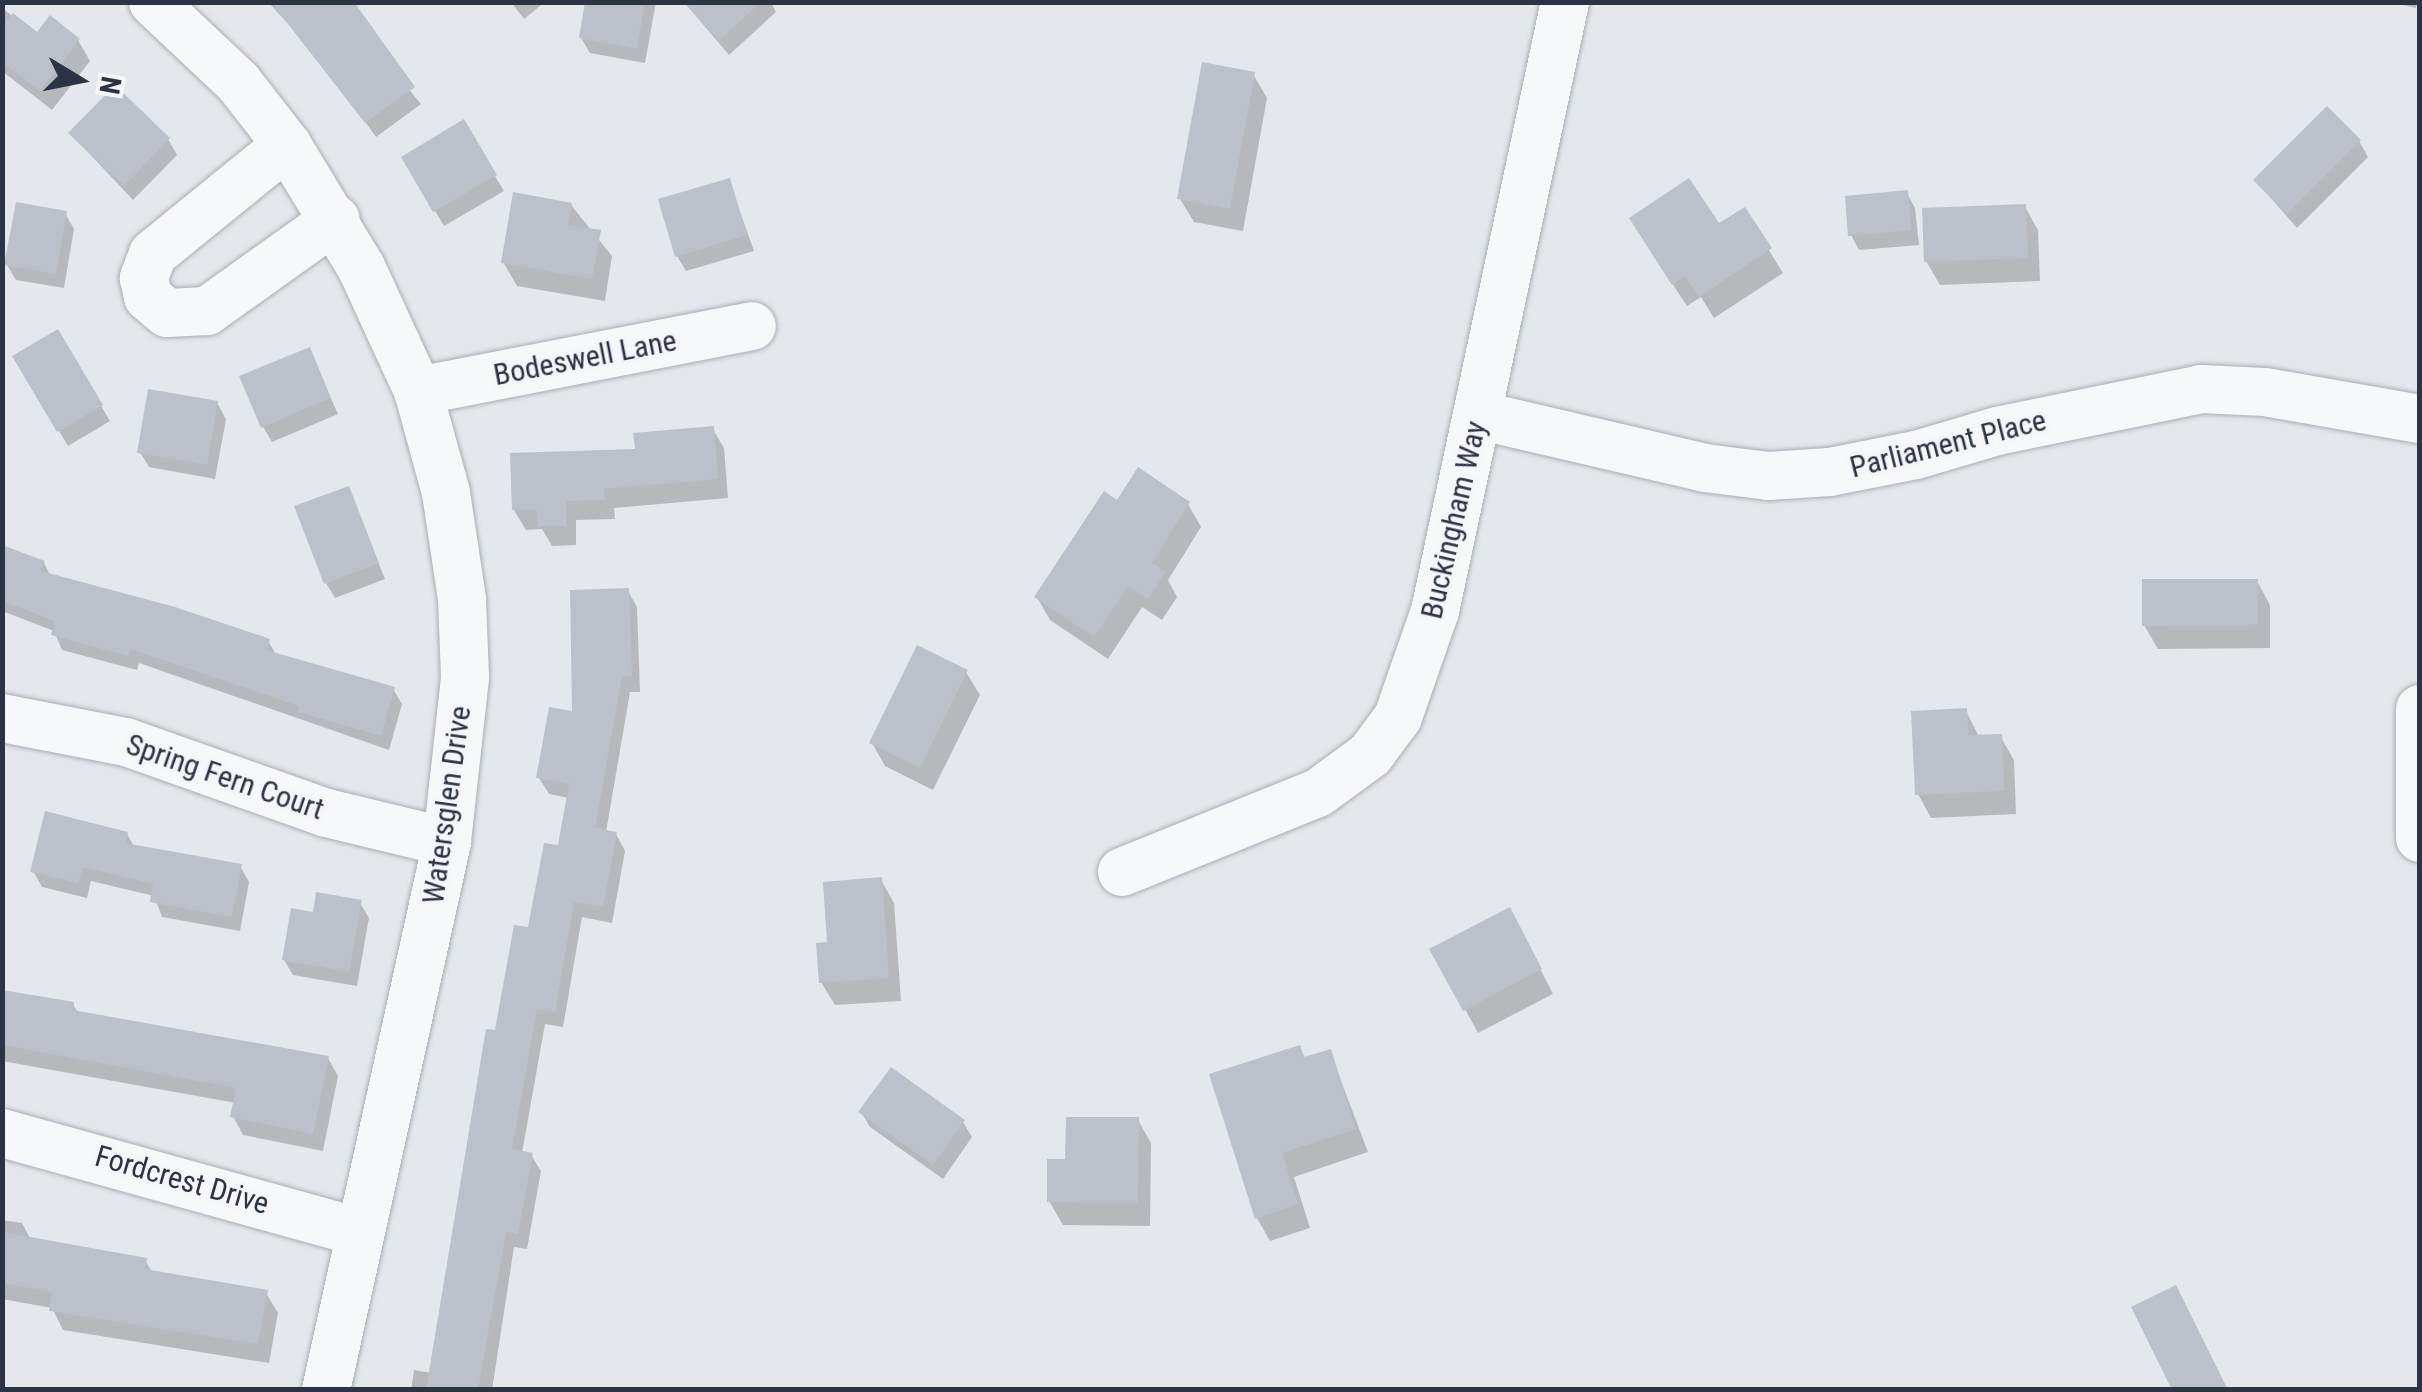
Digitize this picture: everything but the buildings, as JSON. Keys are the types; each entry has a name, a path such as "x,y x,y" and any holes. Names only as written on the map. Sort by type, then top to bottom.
{"street":[{"name":"Watersglen Drive","path":"152,2 238,82 287,145 336,220 418,391 446,493 462,599 465,678 447,842 326,1390"},
{"name":"Buckingham Way","path":"1122,872 1278,814 1370,755 1398,717 1431,626 1564,2"},
{"path":"287,145 154,254 144,278 148,298 168,313 207,311 336,220"},
{"name":"Bodeswell Lane","path":"418,391 752,326"},
{"name":"Parliament Place","path":"1478,414 1706,468 1768,476 1882,462 2201,389 2265,392 2420,419"},
{"path":"2420,709 2420,838"},
{"name":"Spring Fern Court","path":"2,718 126,742 327,813 447,842"},
{"name":"Fordcrest Drive","path":"2,1133 360,1232"}]}
